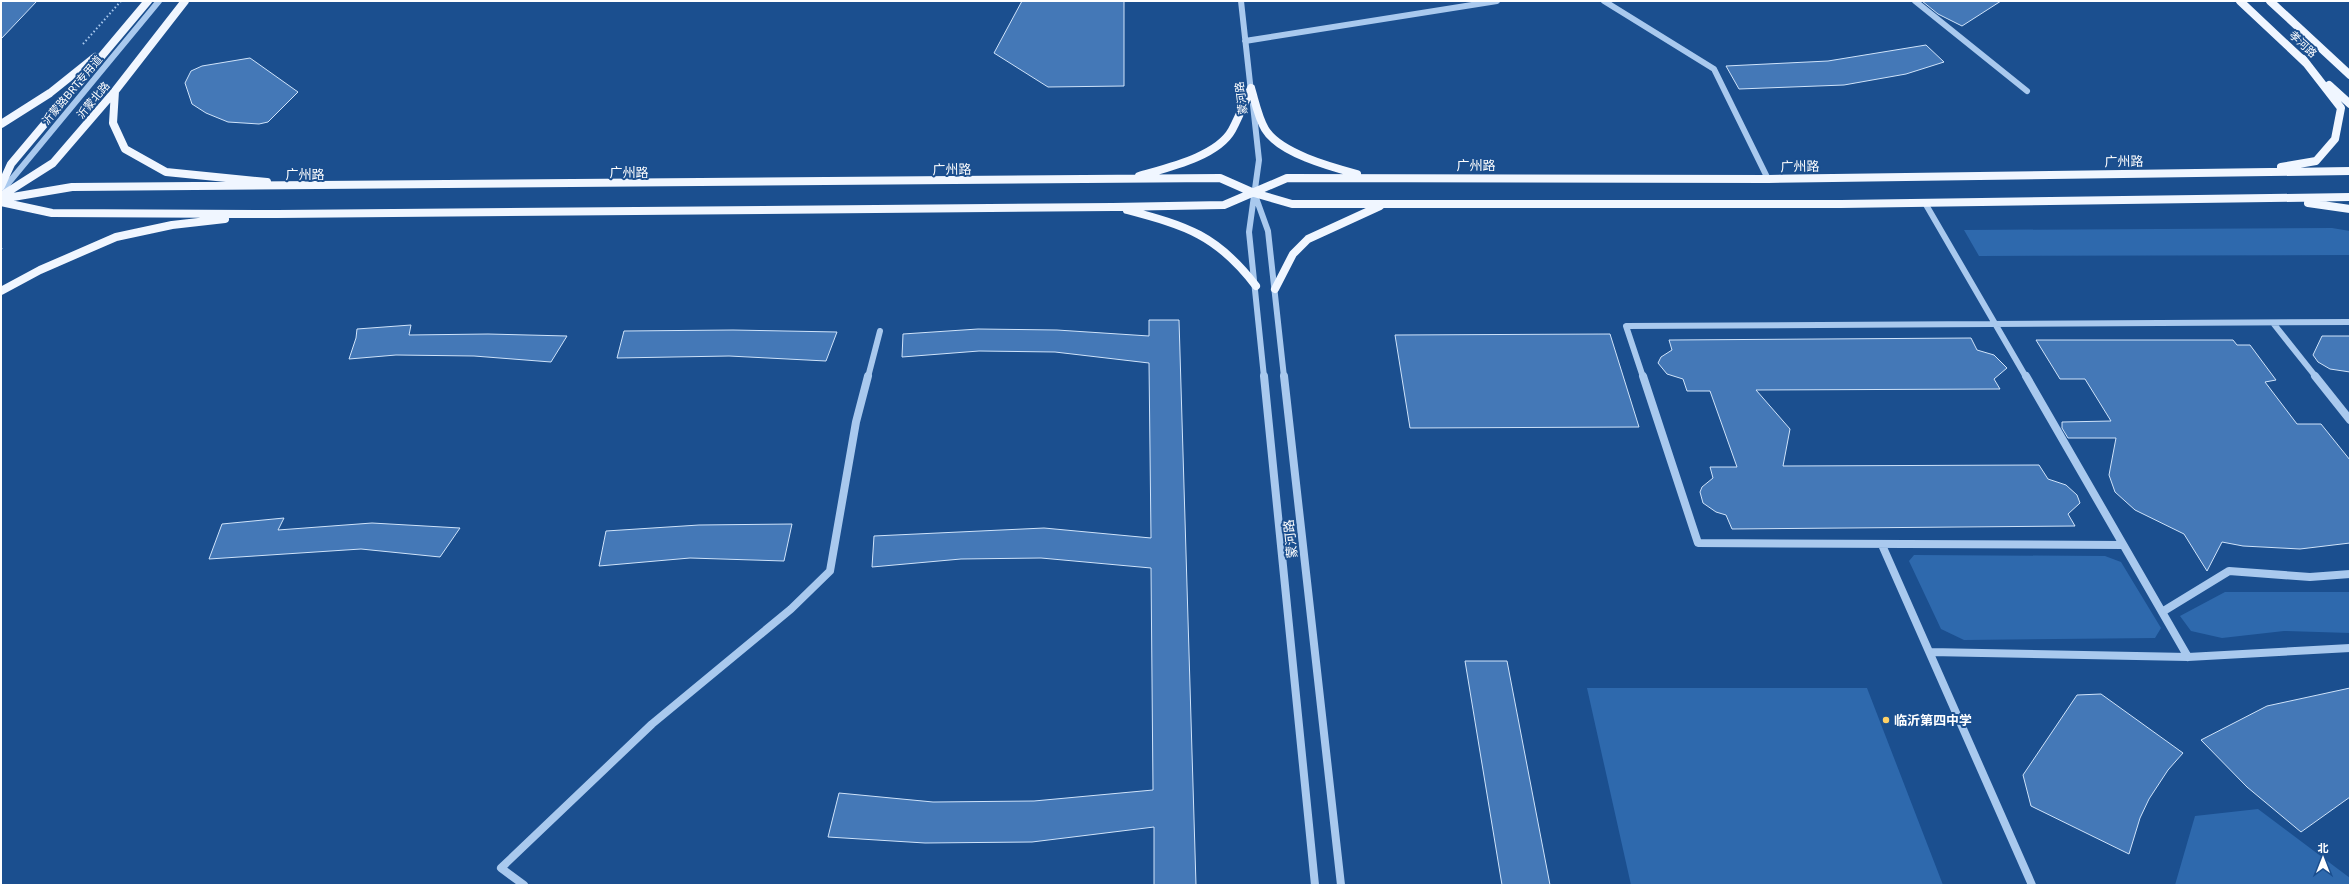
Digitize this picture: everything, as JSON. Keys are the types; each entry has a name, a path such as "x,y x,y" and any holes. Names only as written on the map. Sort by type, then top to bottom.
{"main road":[{"name":"沂蒙北路","path":"1,186 11,164 148,1"},
{"name":"沂蒙北路","path":"1,199 53,163 115,91 185,1"},
{"name":"孝河路","path":"2240,1 2350,104"},
{"name":"孝河路","path":"2270,1 2350,74"},
{"path":"1,124 18,115 63,83 115,41"},
{"path":"2251,172 2316,161 2336,139 2341,108 2303,60"},
{"path":"2339,64 2350,71"},
{"path":"1251,88 1266,131 1292,151 1323,164 1369,178"},
{"path":"1124,180 1179,165 1207,153 1231,132 1251,88"},
{"path":"115,91 113,123 125,149 166,172 245,179 301,187"},
{"name":"广州路","path":"1,199 52,213 277,214 1113,207 1224,205 1287,178 1768,179 2350,171"},
{"name":"广州路","path":"1,199 72,188 1220,178 1254,193 1292,204 1925,203 2350,197"},
{"path":"2276,198 2350,209"},
{"path":"1274,288 1293,254 1308,239 1384,204"},
{"path":"1113,207 1180,224 1214,240 1241,264 1256,286"},
{"path":"1,291 40,270 116,237 172,225 277,214"}],"street":[{"name":"沂蒙路BRT专用道","path":"1,192 159,1"},
{"name":"蒙河路","path":"1241,1 1259,160 1249,232 1256,286 1315,885"},
{"path":"1245,41 1497,1"},
{"path":"1604,1 1714,69 1768,179"},
{"path":"1915,1 2027,91"},
{"name":"蒙河路","path":"1254,193 1268,231 1341,885"},
{"path":"1925,203 2188,657"},
{"path":"2123,545 1698,543 1626,326 2350,322"},
{"path":"2273,323 2350,420"},
{"path":"524,885 501,868 652,724 791,609 830,571 856,422 880,331"},
{"path":"1882,545 2032,885"},
{"path":"2162,612 2229,571 2310,577 2350,574"},
{"path":"1930,652 2188,657 2350,648"}],"shaded area":[{"path":"2332,228 2350,231 2350,255 1979,256 1964,230"},
{"path":"1914,555 2105,556 2121,562 2161,628 2155,638 1964,640 1941,629 1909,561"},
{"path":"2225,592 2350,592 2350,633 2284,631 2222,638 2191,631 2180,616"},
{"path":"1587,688 1867,688 1943,885 1631,885"},
{"path":"2258,809 2350,878 2350,885 2175,885 2195,816"}],"building":[{"path":"1,1 37,1 1,39"},
{"path":"1022,1 1124,1 1124,86 1048,87 994,53"},
{"path":"1922,1 2001,1 1962,26 1938,14"},
{"path":"1926,45 1944,62 1906,74 1844,85 1739,89 1726,66 1828,61"},
{"path":"250,58 298,92 268,122 259,124 228,122 206,113 192,104 185,83 191,71 202,66"},
{"path":"1149,320 1179,320 1196,885 1154,885 1154,827 1032,842 925,843 828,837 839,793 933,802 1034,801 1153,790 1151,568 1041,558 961,559 872,567 874,536 1044,528 1151,538 1149,363 1055,352 979,351 902,357 903,334 978,329 1057,330 1149,336"},
{"path":"411,325 409,335 488,334 567,336 551,362 474,356 396,355 349,359 356,338 357,329"},
{"path":"733,330 837,332 826,361 729,356 617,358 624,331"},
{"path":"1610,334 1639,427 1410,428 1395,335"},
{"path":"2322,336 2350,336 2350,372 2330,369 2318,362 2313,355"},
{"path":"1971,338 1977,350 1994,355 2007,368 1994,379 2000,389 1756,390 1790,429 1783,466 2039,465 2048,479 2066,485 2077,495 2080,503 2068,514 2075,526 1732,529 1726,515 1716,512 1703,503 1700,492 1702,487 1713,478 1710,467 1737,467 1710,391 1687,391 1683,379 1667,374 1658,363 1661,357 1672,350 1669,340"},
{"path":"2036,340 2233,340 2237,345 2250,345 2276,380 2265,382 2297,424 2321,424 2350,460 2350,543 2300,549 2243,546 2222,542 2207,571 2184,534 2135,510 2115,492 2109,475 2116,438 2068,438 2062,428 2062,422 2111,421 2085,379 2060,379"},
{"path":"284,518 278,530 372,523 460,528 440,557 361,549 209,559 222,524"},
{"path":"792,524 784,561 690,558 599,566 606,531 699,525"},
{"path":"1465,661 1507,661 1550,885 1502,885"},
{"path":"2350,688 2350,797 2301,832 2247,787 2201,740 2267,706"},
{"path":"2101,694 2183,753 2168,770 2149,799 2140,818 2129,854 2031,806 2023,775 2077,695"}],"place":[{"name":"临沂第四中学","path":"1886,720"}]}
